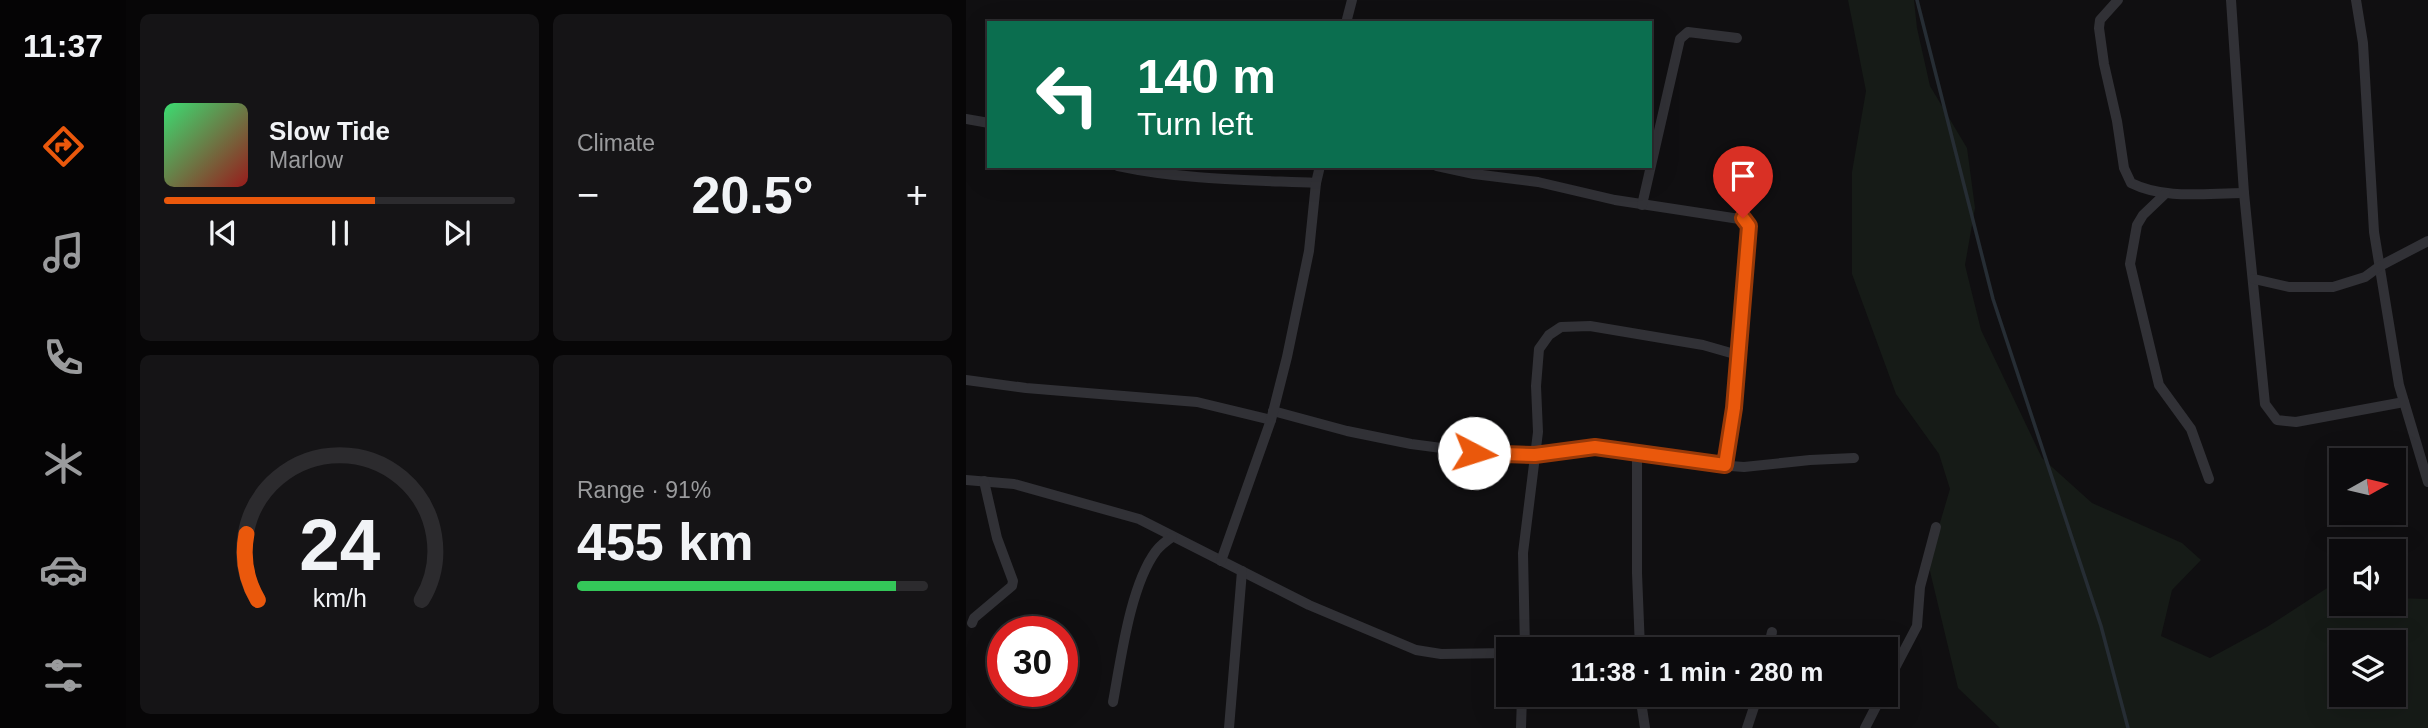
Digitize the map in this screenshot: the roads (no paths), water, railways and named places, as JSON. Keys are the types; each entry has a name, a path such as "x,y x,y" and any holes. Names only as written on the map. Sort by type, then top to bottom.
{"street":[{"path":"1347,21 1352,0"},
{"path":"2118,0 2100,20 2098,28 2124,168 2130,183 2146,191 2165,194 2244,192"},
{"path":"2231,0 2244,192 2265,404 2277,420 2296,422 2404,402"},
{"path":"2356,0 2363,43 2374,232 2399,385 2428,482"},
{"path":"1652,161 1680,39 1688,32 1737,38"},
{"path":"966,119 987,123"},
{"path":"1127,168 1230,180 1316,183"},
{"path":"1222,561 1272,415 1287,357 1309,251 1320,168"},
{"path":"1446,168 1538,182 1642,205 1743,218 1748,222 1734,408 1725,465"},
{"path":"1642,205 1650,168"},
{"path":"2165,194 2143,215 2137,225 2130,264 2159,385 2190,429 2209,479"},
{"path":"2253,279 2289,288 2333,287 2365,277 2428,240"},
{"path":"1525,637 1523,553 1538,432 1536,386 1539,349 1549,335 1561,327 1590,326 1703,345 1738,355"},
{"path":"966,380 1026,388 1197,402 1411,444 1495,455 1535,455 1595,447 1744,467 1854,458"},
{"path":"1637,452 1640,637"},
{"path":"966,480 1014,484 1139,519 1309,605 1416,650 1441,654 1496,653"},
{"path":"972,623 974,618 1012,586 1013,581 998,538 984,481"},
{"path":"1898,662 1917,626 1920,587 1936,527"},
{"path":"1113,702 1122,650 1143,576 1156,551 1171,537"},
{"path":"1229,728 1242,571"},
{"path":"1771,637 1772,632"},
{"path":"1521,728 1522,707"},
{"path":"1642,707 1645,728"},
{"path":"1747,728 1754,707"},
{"path":"1865,728 1876,707"}],"waterway":[{"path":"1917,0 1993,299 2101,626 2128,728"}]}
